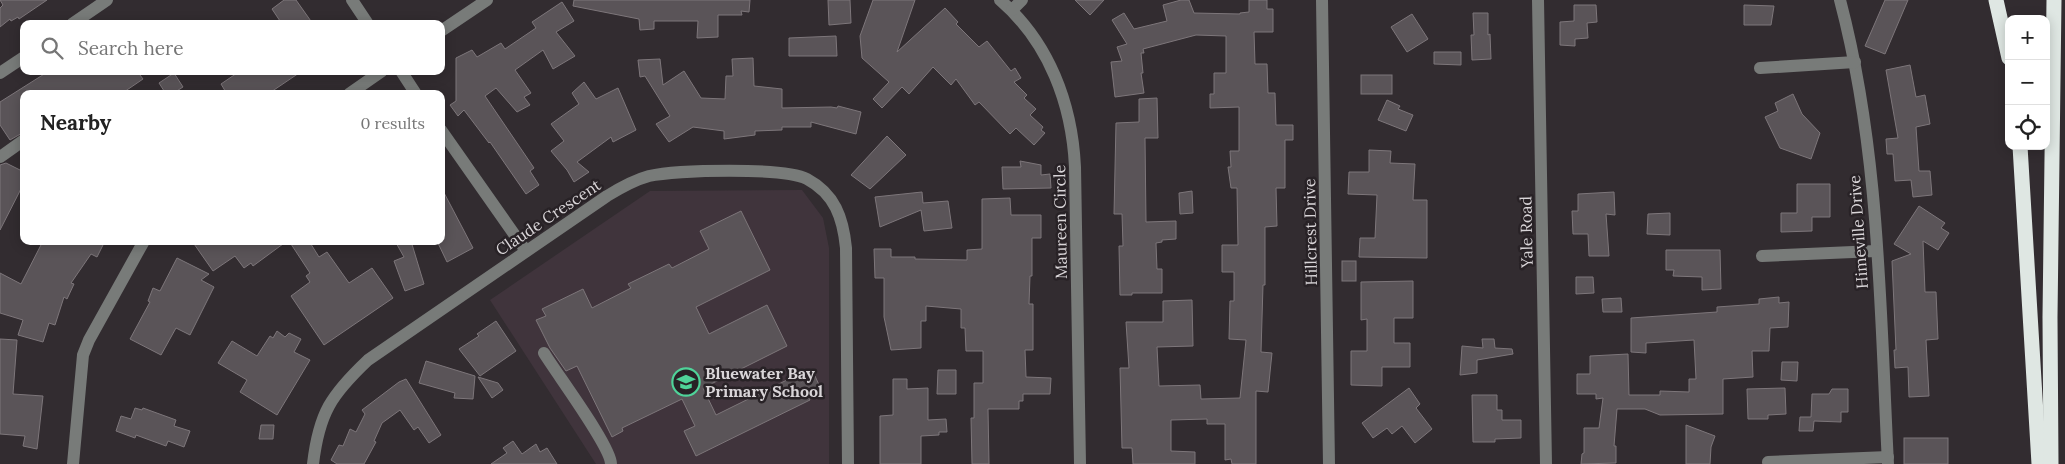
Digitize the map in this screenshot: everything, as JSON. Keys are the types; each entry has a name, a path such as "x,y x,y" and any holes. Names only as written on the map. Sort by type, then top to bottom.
{"highway":[{"path":"1996,0 2005,40"},
{"path":"2051,464 2050,317 2054,0"},
{"path":"2020,150 2039,464"}],"street":[{"path":"78,20 107,0"},
{"path":"352,0 365,20"},
{"path":"445,28 487,0"},
{"name":"Maureen Circle","path":"1000,0 1012,10 1046,55 1057,79 1072,125 1076,167 1080,464"},
{"path":"1012,10 1022,0"},
{"name":"Hillcrest Drive","path":"1322,0 1330,464"},
{"name":"Yale Road","path":"1538,0 1546,464"},
{"name":"Himeville Drive","path":"1840,0 1863,109 1872,185 1888,460"},
{"path":"0,73 20,60"},
{"path":"1760,68 1854,62"},
{"path":"355,90 376,75"},
{"path":"404,75 413,90"},
{"path":"445,136 526,251"},
{"path":"0,156 20,143"},
{"name":"Claude Crescent","path":"313,464 316,436 323,416 333,397 347,380 368,360 526,251 626,185 646,177 667,173 775,172 789,173 806,178 822,189 833,201 839,212 844,229 846,248 848,464"},
{"path":"73,464 83,355 88,340 142,245"},
{"path":"1762,256 1876,251"},
{"path":"544,354 600,439 610,456 611,464"},
{"path":"1768,462 1888,460"}],"shaded area":[{"name":"Bluewater Bay Primary School","path":"802,190 823,218 829,248 829,464 596,464 490,300 650,191"}],"building":[{"path":"0,0 47,0 19,19 18,17 11,21 10,19 0,27 0,8 3,5"},
{"path":"284,0 296,0 310,20 279,20 272,9"},
{"path":"574,0 750,0 749,12 741,11 742,15 718,15 718,37 697,38 698,21 654,21 654,29 640,30 639,19 573,6"},
{"path":"828,0 850,0 851,23 829,25"},
{"path":"873,0 915,0 897,52 945,8 958,22 956,24 979,47 987,41 1011,71 1015,68 1021,78 1014,82 1027,95 1024,98 1036,109 1030,115 1043,127 1041,130 1045,133 1034,145 1016,128 1010,134 979,102 975,105 956,79 951,85 933,67 909,94 902,87 882,108 873,99 889,82 862,58 860,36"},
{"path":"1075,0 1104,0 1090,15"},
{"path":"1181,0 1189,0 1194,13 1240,14 1249,12 1249,0 1267,0 1267,9 1273,9 1273,32 1254,32 1255,64 1267,64 1268,93 1275,93 1276,125 1293,125 1293,140 1285,140 1285,188 1276,188 1277,226 1265,227 1265,285 1263,285 1261,352 1272,353 1268,392 1256,391 1256,464 1232,464 1231,459 1225,460 1225,424 1207,424 1207,419 1171,420 1171,451 1195,452 1195,464 1133,464 1132,448 1122,448 1120,368 1129,368 1126,322 1163,322 1163,301 1192,300 1193,346 1157,347 1159,386 1200,385 1201,399 1240,398 1246,340 1229,339 1230,301 1234,301 1234,272 1222,272 1222,245 1238,245 1237,188 1231,188 1228,167 1231,167 1230,151 1239,151 1239,107 1210,108 1210,94 1214,94 1214,73 1226,73 1226,36 1196,35 1143,49 1144,53 1141,53 1143,73 1141,73 1144,93 1115,97 1111,62 1122,61 1117,47 1127,44 1112,20 1124,13 1134,29 1167,21 1163,5"},
{"path":"1885,0 1908,0 1885,54 1865,46"},
{"path":"562,2 574,21 556,32 575,56 553,69 543,50 515,70 531,93 524,97 530,105 517,112 496,88 485,96 534,168 530,171 539,185 526,194 490,142 464,110 458,116 450,105 456,101 456,58 472,50 477,57 501,43 505,49 536,28 532,22"},
{"path":"1574,5 1596,5 1597,22 1587,23 1588,38 1575,39 1575,46 1560,45 1560,22 1574,21"},
{"path":"1744,5 1774,6 1771,25 1744,25"},
{"path":"1473,13 1488,13 1491,59 1472,60 1471,35 1474,35"},
{"path":"1412,14 1428,39 1407,52 1391,27"},
{"path":"836,36 837,56 789,56 789,38"},
{"path":"1434,52 1461,52 1461,65 1434,64"},
{"path":"753,58 754,86 782,89 782,108 837,108 838,106 861,112 856,134 811,122 811,127 782,127 782,130 755,131 755,135 724,139 724,131 693,127 669,142 656,124 670,116 645,76 640,77 638,60 660,59 663,85 684,71 701,98 725,99 726,76 733,76 732,59"},
{"path":"1910,65 1916,97 1925,95 1930,124 1916,127 1919,171 1930,171 1932,195 1913,197 1911,180 1895,181 1893,154 1887,154 1886,139 1898,138 1886,70"},
{"path":"43,75 140,75 143,79 127,90 20,90 20,134 10,140 0,125 0,102"},
{"path":"171,75 175,75 183,87 178,90 163,90 159,83"},
{"path":"234,75 296,75 274,90 225,90 221,84"},
{"path":"1361,75 1392,75 1392,94 1361,94"},
{"path":"584,82 596,99 618,88 636,130 613,142 611,137 577,162 589,172 574,182 567,170 551,151 564,141 551,124 579,104 572,93"},
{"path":"1793,94 1802,114 1820,133 1811,159 1780,148 1765,117 1778,111 1775,103"},
{"path":"1157,98 1158,138 1145,138 1146,222 1176,221 1176,239 1162,240 1162,242 1156,243 1157,269 1162,269 1162,293 1120,295 1119,246 1123,246 1122,214 1114,214 1116,123 1139,122 1139,99"},
{"path":"1387,100 1400,106 1398,109 1413,115 1406,131 1378,120"},
{"path":"887,136 906,155 870,189 851,175"},
{"path":"1369,150 1391,151 1390,163 1415,164 1413,200 1427,200 1427,258 1359,257 1360,238 1375,238 1377,195 1348,194 1349,172 1369,172"},
{"path":"1020,161 1041,165 1041,175 1050,174 1051,188 1003,189 1002,167 1021,167"},
{"path":"6,163 20,170 20,191 0,230 0,165"},
{"path":"1797,184 1830,184 1830,217 1812,217 1812,231 1781,232 1781,213 1797,213"},
{"path":"1192,191 1193,213 1180,214 1179,193"},
{"path":"922,192 923,203 948,201 952,228 924,231 921,210 880,227 875,197"},
{"path":"1614,192 1615,215 1606,214 1609,256 1589,256 1588,234 1573,234 1572,211 1578,211 1578,194"},
{"path":"445,195 473,248 447,262 439,245 445,245"},
{"path":"1010,198 1011,215 1041,215 1041,238 1032,238 1032,276 1030,276 1029,304 1033,304 1033,350 1025,350 1026,377 1051,378 1050,394 1023,394 1023,401 1019,401 1019,409 988,409 989,464 972,464 971,418 974,418 974,383 983,383 983,351 966,351 965,328 961,328 961,309 926,306 926,321 921,321 921,348 891,350 884,317 884,278 875,278 874,249 891,249 891,257 967,260 967,250 982,249 982,199"},
{"path":"1919,206 1945,223 1941,228 1949,233 1938,250 1923,241 1925,292 1936,292 1938,339 1926,340 1929,396 1909,397 1908,367 1895,368 1894,350 1896,350 1892,261 1911,254 1894,244"},
{"path":"741,211 770,270 696,307 709,334 767,305 787,346 703,388 716,415 797,375 801,382 815,376 820,387 806,393 810,400 696,456 684,431 695,426 682,399 622,428 623,431 612,437 577,366 566,371 550,348 536,320 546,316 542,309 583,289 592,308 631,288 628,284 669,264 672,268 709,249 700,231"},
{"path":"1670,213 1670,235 1647,234 1648,214"},
{"path":"41,245 103,245 97,257 91,254 71,283 74,284 67,299 64,297 55,325 49,323 43,342 18,335 23,320 0,313 0,273 21,284"},
{"path":"195,245 282,245 253,266 251,263 244,268 235,256 213,271"},
{"path":"292,245 312,245 319,257 327,252 349,283 372,268 393,298 324,345 291,296 310,282 306,276 310,273"},
{"path":"397,245 412,245 424,284 405,291 394,261 404,257"},
{"path":"1666,250 1720,250 1721,289 1702,290 1702,277 1673,276 1674,270 1666,270"},
{"path":"177,258 209,274 201,280 214,287 190,335 176,328 161,355 130,339 150,302 148,301 153,288 160,291"},
{"path":"1342,261 1356,261 1356,281 1342,281"},
{"path":"1576,277 1593,277 1594,293 1576,294"},
{"path":"1413,281 1413,318 1394,318 1394,343 1410,343 1410,367 1382,367 1382,386 1351,385 1351,351 1367,351 1367,319 1361,320 1361,282"},
{"path":"1779,297 1779,303 1789,302 1788,327 1770,328 1769,351 1752,351 1753,377 1723,379 1723,414 1660,415 1645,409 1617,409 1614,446 1616,446 1616,463 1581,464 1582,454 1584,453 1584,428 1599,428 1603,398 1596,399 1596,394 1577,394 1577,374 1590,374 1590,356 1628,354 1629,395 1660,395 1660,391 1689,392 1689,379 1696,379 1694,340 1646,343 1646,353 1631,352 1631,318 1717,312 1717,307 1759,304 1759,299"},
{"path":"1621,298 1622,312 1603,312 1602,299"},
{"path":"496,321 516,351 480,376 459,349 479,336 477,334"},
{"path":"277,331 285,337 289,333 301,339 294,352 310,360 277,415 240,392 247,380 218,363 232,341 257,356 270,336 273,338"},
{"path":"0,339 17,340 13,394 43,396 37,449 23,446 25,436 0,434"},
{"path":"1482,339 1494,339 1495,348 1512,349 1513,354 1477,360 1477,373 1460,375 1462,346 1483,348"},
{"path":"426,361 475,376 473,399 454,398 455,393 419,383"},
{"path":"1782,362 1798,362 1797,381 1781,380"},
{"path":"938,370 956,370 956,394 937,394"},
{"path":"478,377 498,383 503,390 492,398"},
{"path":"406,379 441,435 429,443 418,427 414,430 400,410 382,423 374,441 376,442 364,464 337,464 331,460 339,445 343,446 350,429 356,432 365,414 362,410 399,382"},
{"path":"893,379 907,379 907,389 928,388 928,420 946,419 947,432 939,432 939,435 921,436 921,464 880,464 880,416 893,415"},
{"path":"1409,388 1420,404 1416,408 1432,429 1415,443 1402,426 1392,434 1387,428 1373,438 1362,423"},
{"path":"1785,388 1786,414 1768,415 1768,419 1748,419 1747,389"},
{"path":"1832,389 1848,389 1848,412 1841,412 1841,422 1814,421 1813,431 1799,431 1800,417 1811,417 1812,394 1829,394"},
{"path":"1472,395 1497,395 1497,410 1502,410 1502,420 1521,420 1521,438 1495,439 1495,442 1473,442"},
{"path":"135,408 142,410 143,408 176,420 174,426 190,431 184,447 168,441 166,446 136,435 135,438 116,431 121,416 131,419"},
{"path":"261,425 274,425 273,439 259,439"},
{"path":"1686,425 1715,436 1711,447 1710,464 1686,464"},
{"path":"1904,438 1948,438 1948,464 1904,464"},
{"path":"513,441 522,454 536,444 540,452 547,448 557,464 491,464 507,453 503,448"}],"place":[{"name":"Bluewater Bay Primary School","path":"686,382"}]}
